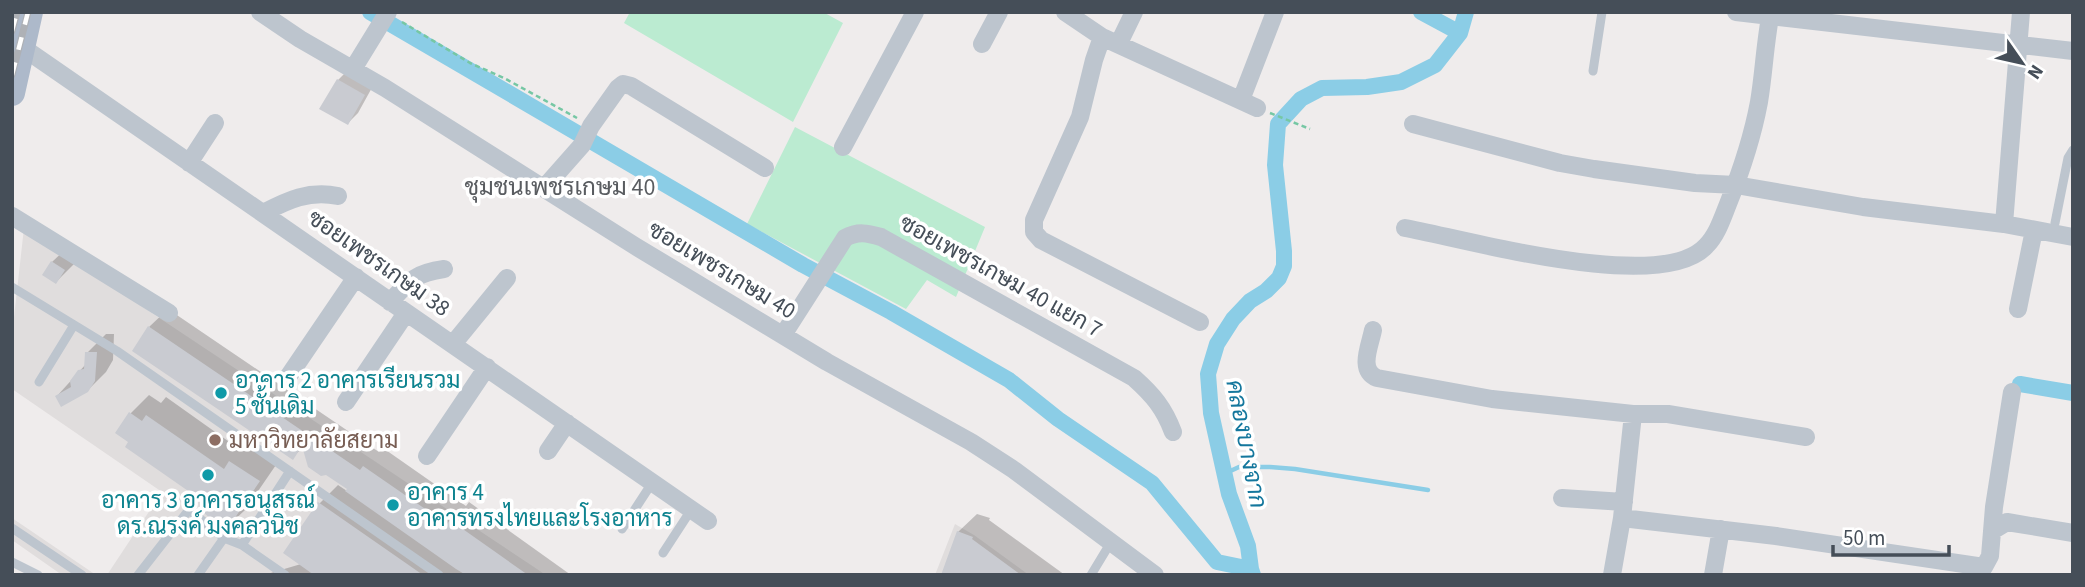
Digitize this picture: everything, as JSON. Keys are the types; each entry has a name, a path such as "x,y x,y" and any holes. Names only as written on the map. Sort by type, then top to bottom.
{"main road":[{"path":"12,93 30,12"}],"street":[{"name":"ซอยเพชรเกษม 40","path":"260,12 827,362 971,442 1014,470 1156,575"},
{"path":"843,147 915,12"},
{"path":"982,44 999,12"},
{"path":"1065,12 1111,40 1249,104 1275,12"},
{"path":"1134,12 1094,60 1080,117 1034,220 1034,232 1041,240 1200,322"},
{"path":"1736,12 2073,51"},
{"path":"2004,225 2021,12"},
{"path":"1405,228 1554,260 1590,265 1664,265 1693,256 1705,248 1714,236 1736,185 1759,102 1770,14"},
{"path":"353,69 385,16"},
{"name":"ซอยเพชรเกษม 38","path":"22,47 708,521"},
{"path":"544,188 587,135 623,84 631,86 765,168"},
{"path":"190,163 215,122"},
{"path":"1413,124 1560,163 1682,181 1736,185 1863,207 2004,225 2073,237"},
{"path":"262,213 307,195 322,193 338,196"},
{"path":"12,216 169,313"},
{"path":"2018,309 2034,230"},
{"name":"ซอยเพชรเกษม 40 แยก 7","path":"783,335 845,237 865,233 881,237 1134,378 1154,396 1174,432"},
{"path":"390,302 410,280 429,271 444,269"},
{"path":"288,377 356,277"},
{"path":"453,344 506,278"},
{"path":"346,402 407,313"},
{"path":"1373,330 1365,366 1368,373 1377,378 1492,399 1633,414 1668,414 1806,437"},
{"path":"427,456 487,367"},
{"path":"1562,498 1721,529 1776,536 1963,570 1987,571 2012,392"},
{"path":"1612,575 1623,510 1633,414"},
{"path":"548,451 567,423"},
{"path":"1992,531 2007,522 2073,533"},
{"path":"1713,575 1721,529"}],"lane":[{"path":"1593,71 1602,12"},
{"path":"2055,223 2068,158 2073,149"},
{"path":"12,286 117,351 439,575"},
{"path":"39,382 74,325"},
{"path":"242,545 290,471"},
{"path":"622,529 652,483"},
{"path":"663,553 691,510"},
{"path":"138,575 187,511 224,538 242,545 285,575"},
{"path":"12,528 82,575"},
{"path":"198,575 224,538"},
{"path":"1091,575 1111,542"},
{"path":"12,562 38,575"}],"path":[{"path":"385,16 470,63 504,78 587,135"},
{"path":"1249,104 1310,129"}],"shaded area":[{"name":"มหาวิทยาลัยสยาม","path":"24,228 546,575 107,575 162,492 12,389 12,335"},
{"path":"12,518 96,575 62,575 12,540"},
{"path":"955,524 974,535 1029,575 935,575"}],"green space":[{"path":"630,12 823,12 843,23 793,122 624,23"},
{"path":"795,127 985,227 956,297 927,280 906,309 747,224"}],"building":[{"path":"337,79 365,95 348,125 319,109"},
{"path":"51,261 65,270 56,284 42,275"},
{"path":"148,326 360,470 363,466 447,524 450,520 528,575 466,575 456,569 345,491 347,489 308,467 302,446 293,460 132,351"},
{"path":"85,352 97,352 95,381 88,392 61,407 55,396 71,387 70,381 78,370 84,369"},
{"name":"อาคาร 3 อาคารอนุสรณ์ ดร.ณรงค์ มงคลวนิช","path":"129,412 142,421 146,415 224,469 229,461 260,481 226,531 199,509 204,502 125,447 128,442 115,433"},
{"path":"318,502 423,575 314,575 283,553"},
{"path":"957,531 973,537 972,539 1021,575 941,575"}],"waterway":[{"path":"370,12 803,265 1009,380 1058,419 1152,483 1217,562 1251,569"},
{"path":"1421,12 1460,33"},
{"name":"คลองบางจาก","path":"1253,575 1248,546 1229,494 1211,413 1208,374 1217,344 1233,319 1250,301 1266,291 1279,278 1284,266 1275,165 1278,124 1301,99 1322,88 1367,87 1401,82 1435,65 1460,33 1466,12"},
{"path":"2020,384 2073,393"},
{"path":"1226,473 1239,467 1295,469 1428,490"}],"railway":[{"path":"12,31 17,12"},
{"path":"12,75 28,12"}],"place":[{"name":"อาคาร 2 อาคารเรียนรวม 5 ชั้นเดิม","path":"221,393"},
{"name":"มหาวิทยาลัยสยาม","path":"215,440"},
{"name":"อาคาร 3 อาคารอนุสรณ์ ดร.ณรงค์ มงคลวนิช","path":"208,475"},
{"name":"อาคาร 4 อาคารทรงไทยและโรงอาหาร","path":"393,505"}],"district":[{"name":"ชุมชนเพชรเกษม 40","path":"560,187"}]}
